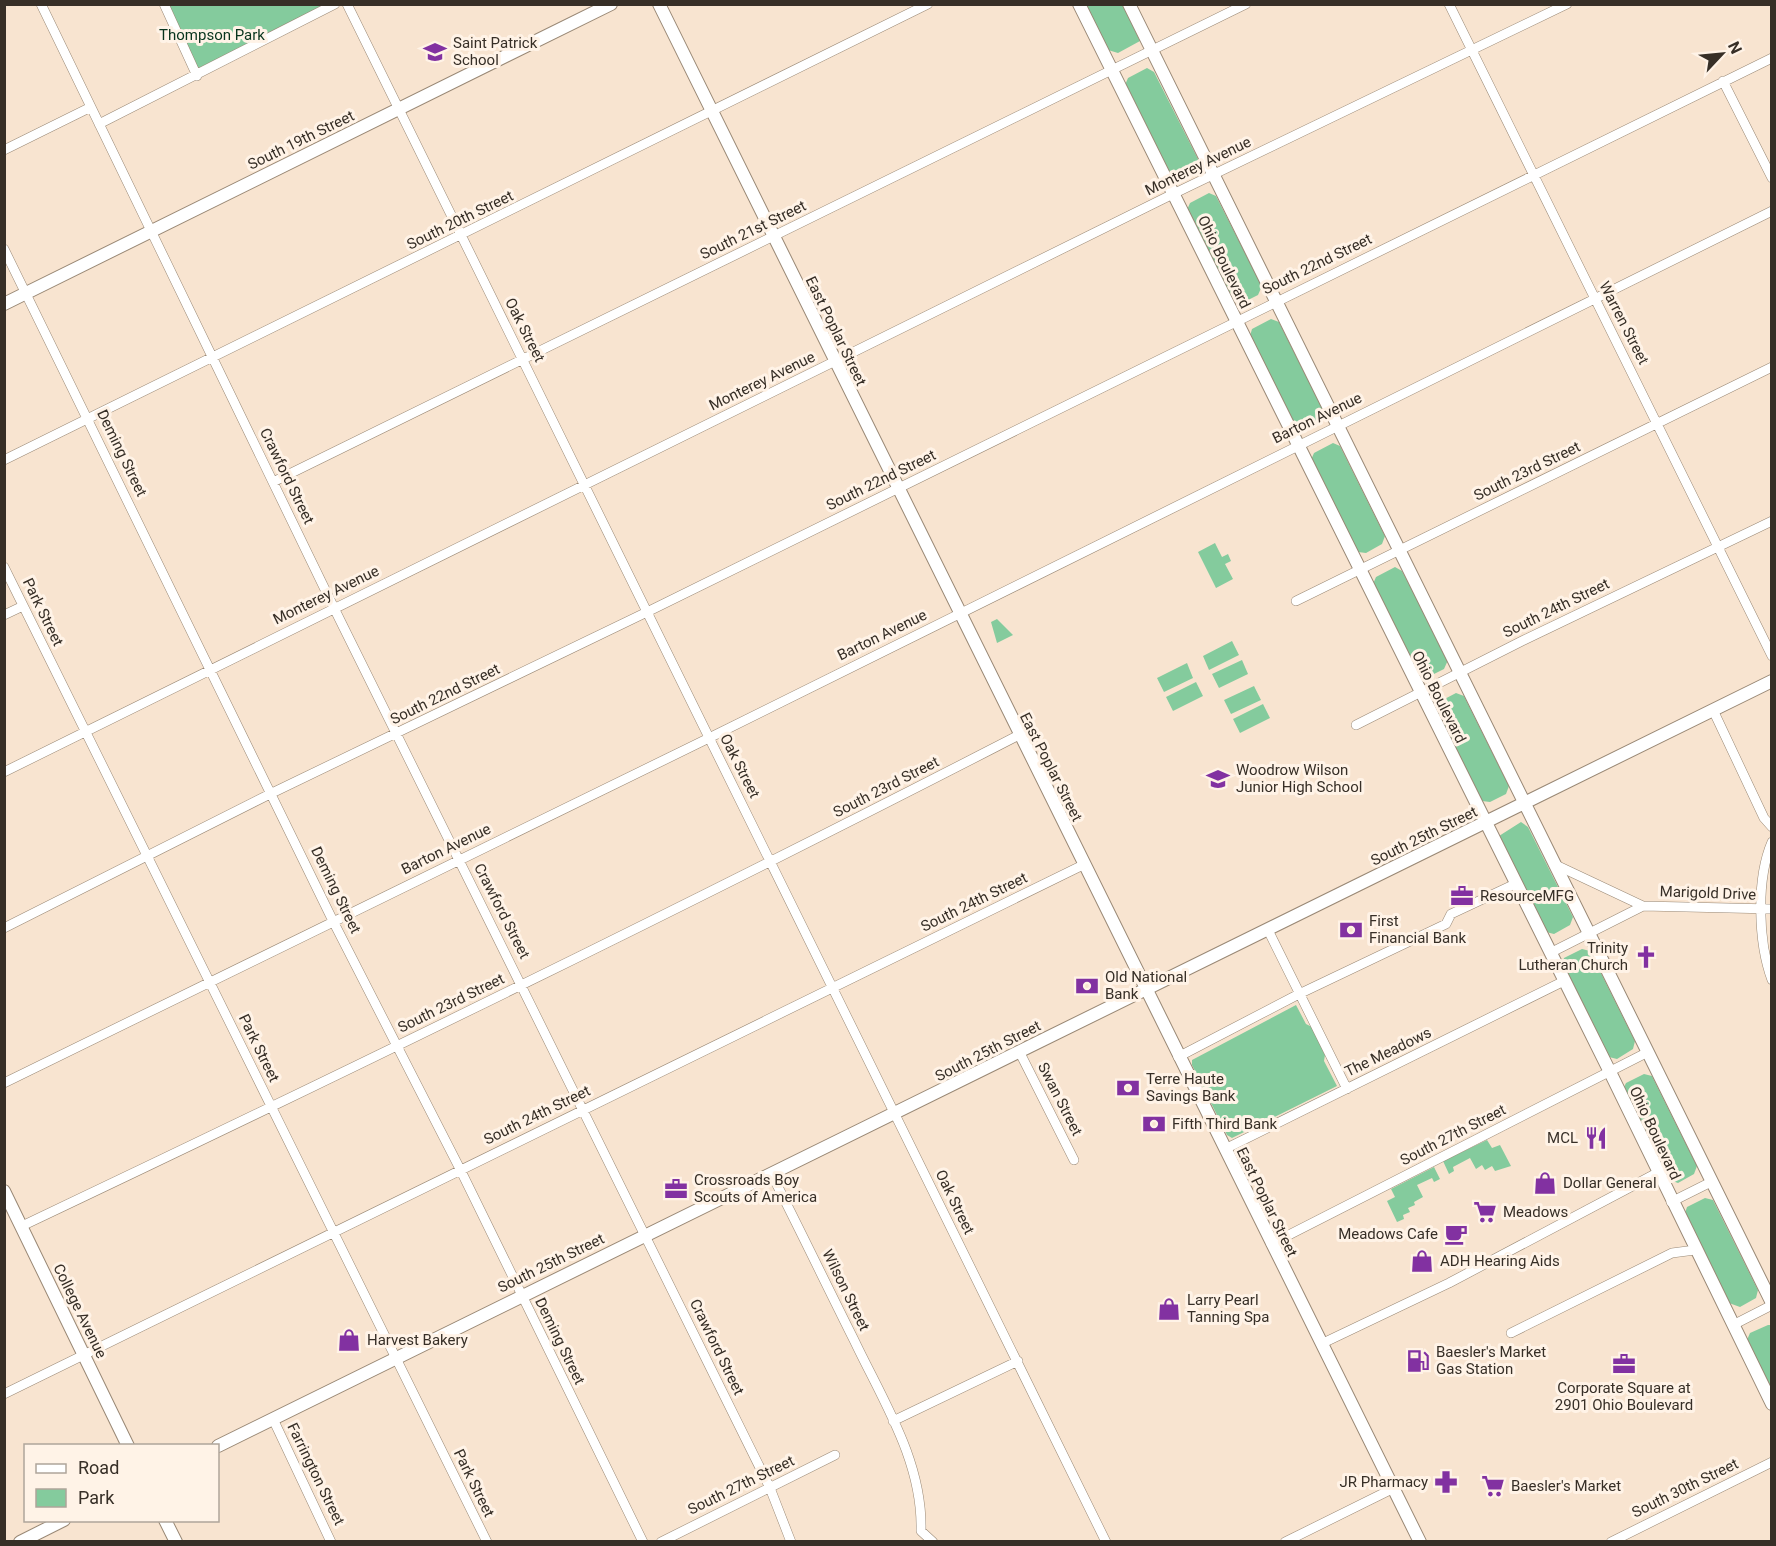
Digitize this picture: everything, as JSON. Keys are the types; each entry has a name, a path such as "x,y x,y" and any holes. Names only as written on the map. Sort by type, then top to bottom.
{"street":[{"name":"Crawford Street","path":"41,4 334,608 771,1488 791,1542"},
{"path":"164,4 196,76"},
{"path":"99,124 335,4"},
{"name":"Oak Street","path":"347,4 1106,1542"},
{"name":"South 19th Street","path":"4,304 611,4"},
{"name":"East Poplar Street","path":"659,4 1018,735 1420,1542"},
{"name":"South 20th Street","path":"4,460 214,359 928,4"},
{"name":"Ohio Boulevard","path":"1079,4 1610,1072 1671,1202 1772,1404"},
{"name":"Ohio Boulevard","path":"1130,4 1772,1304"},
{"name":"South 21st Street","path":"273,482 1246,4"},
{"name":"Warren Street","path":"1449,4 1772,656"},
{"name":"Monterey Avenue","path":"4,772 1173,194 1567,4"},
{"name":"South 22nd Street","path":"4,928 272,794 1772,58"},
{"path":"1723,81 1772,178"},
{"path":"4,150 91,107"},
{"name":"Barton Avenue","path":"4,1083 710,738 1297,445 1772,212"},
{"name":"Deming Street","path":"4,249 333,921 460,1169 643,1542"},
{"name":"South 23rd Street","path":"1296,601 1772,367"},
{"name":"South 24th Street","path":"1356,725 1461,674 1522,641 1772,521"},
{"name":"Park Street","path":"4,567 150,857 487,1542"},
{"path":"4,615 23,606"},
{"name":"South 25th Street","path":"219,1446 1772,681"},
{"path":"1713,710 1764,818 1772,827"},
{"name":"South 23rd Street","path":"22,1226 523,986 772,863 1018,735"},
{"path":"1772,842 1762,878 1766,909 1766,964 1772,980"},
{"name":"South 24th Street","path":"4,1394 1083,865"},
{"name":"Marigold Drive","path":"1556,865 1643,906 1766,909"},
{"path":"1178,1057 1299,994 1446,924 1451,914 1515,884"},
{"name":"Marigold Drive","path":"1550,953 1643,906"},
{"path":"1268,930 1347,1089"},
{"name":"The Meadows","path":"1225,1149 1564,981"},
{"name":"Swan Street","path":"1019,1051 1074,1160"},
{"name":"South 27th Street","path":"1270,1244 1648,1052"},
{"name":"Wilson Street","path":"771,1173 893,1421 915,1473 922,1503 921,1531"},
{"path":"1321,1344 1449,1283 1658,1173"},
{"path":"1671,1202 1711,1182"},
{"name":"College Avenue","path":"4,1191 9,1208 22,1226 127,1444"},
{"path":"1511,1333 1672,1253 1695,1250"},
{"path":"1733,1325 1772,1304"},
{"path":"893,1421 1018,1361"},
{"name":"Farrington Street","path":"273,1419 332,1542"},
{"name":"South 27th Street","path":"661,1542 835,1455"},
{"name":"South 30th Street","path":"1611,1542 1772,1462"},
{"path":"1285,1542 1394,1488"},
{"path":"22,1541 62,1522"},
{"path":"166,1522 176,1542"},
{"path":"917,1542 921,1531 933,1542"}],"green space":[{"name":"Thompson Park","path":"164,5 335,5 197,76"},
{"path":"1085,5 1123,5 1140,41 1118,53 1108,50"},
{"path":"1147,68 1154,72 1199,161 1196,170 1180,178 1169,175 1125,85 1128,78"},
{"path":"1209,193 1216,196 1262,286 1258,295 1242,303 1232,300 1187,210 1190,203"},
{"path":"1271,319 1279,322 1324,412 1321,420 1305,429 1294,425 1250,336 1252,329"},
{"path":"1333,443 1340,446 1385,536 1382,544 1366,553 1358,552 1311,460 1314,453"},
{"path":"1215,543 1222,557 1228,554 1231,561 1225,564 1233,579 1216,588 1198,552"},
{"path":"1395,567 1402,571 1448,660 1444,669 1428,677 1418,674 1373,584 1376,577"},
{"path":"997,619 1013,635 997,643 991,622"},
{"path":"1232,641 1239,655 1209,670 1203,656"},
{"path":"1242,660 1248,674 1219,688 1212,674"},
{"path":"1187,663 1193,678 1164,692 1157,678"},
{"path":"1196,682 1203,696 1173,711 1166,697"},
{"path":"1254,686 1261,700 1231,714 1224,700"},
{"path":"1456,693 1464,696 1509,786 1506,794 1490,802 1482,801 1435,709 1437,703"},
{"path":"1263,704 1270,718 1240,733 1233,719"},
{"path":"1521,822 1528,827 1573,917 1570,925 1554,934 1546,932 1499,836"},
{"path":"1582,949 1590,951 1635,1041 1633,1049 1617,1059 1609,1057 1562,965 1564,958"},
{"path":"1296,1005 1306,1024 1312,1027 1325,1055 1324,1061 1337,1086 1232,1138 1227,1135 1192,1065 1192,1060"},
{"path":"1644,1074 1652,1076 1697,1166 1694,1174 1678,1183 1667,1179 1623,1089 1626,1083"},
{"path":"1487,1140 1492,1148 1500,1145 1511,1166 1495,1171 1492,1166 1485,1170 1482,1165 1476,1169 1470,1158 1453,1167 1454,1171 1449,1174 1443,1161"},
{"path":"1434,1167 1440,1179 1434,1182 1432,1178 1417,1185 1423,1197 1408,1208 1410,1212 1403,1215 1404,1219 1397,1222 1387,1201 1395,1197 1391,1189"},
{"path":"1705,1198 1713,1200 1758,1290 1756,1298 1740,1307 1729,1303 1685,1213 1687,1207"},
{"path":"1771,1325 1771,1389 1747,1340 1750,1333"}],"place":[{"name":"Saint Patrick School","path":"435,52"},
{"name":"Woodrow Wilson Junior High School","path":"1218,779"},
{"name":"ResourceMFG","path":"1462,896"},
{"name":"First Financial Bank","path":"1351,930"},
{"name":"Trinity Lutheran Church","path":"1646,957"},
{"name":"Old National Bank","path":"1087,986"},
{"name":"Terre Haute Savings Bank","path":"1128,1088"},
{"name":"Fifth Third Bank","path":"1154,1124"},
{"name":"MCL","path":"1596,1138"},
{"name":"Dollar General","path":"1545,1183"},
{"name":"Crossroads Boy Scouts of America","path":"676,1189"},
{"name":"Meadows","path":"1485,1212"},
{"name":"Meadows Cafe","path":"1456,1234"},
{"name":"ADH Hearing Aids","path":"1422,1261"},
{"name":"Larry Pearl Tanning Spa","path":"1169,1309"},
{"name":"Harvest Bakery","path":"349,1340"},
{"name":"Baesler's Market Gas Station","path":"1418,1361"},
{"name":"Corporate Square at 2901 Ohio Boulevard","path":"1624,1364"},
{"name":"JR Pharmacy","path":"1446,1482"},
{"name":"Baesler's Market","path":"1493,1486"}]}
